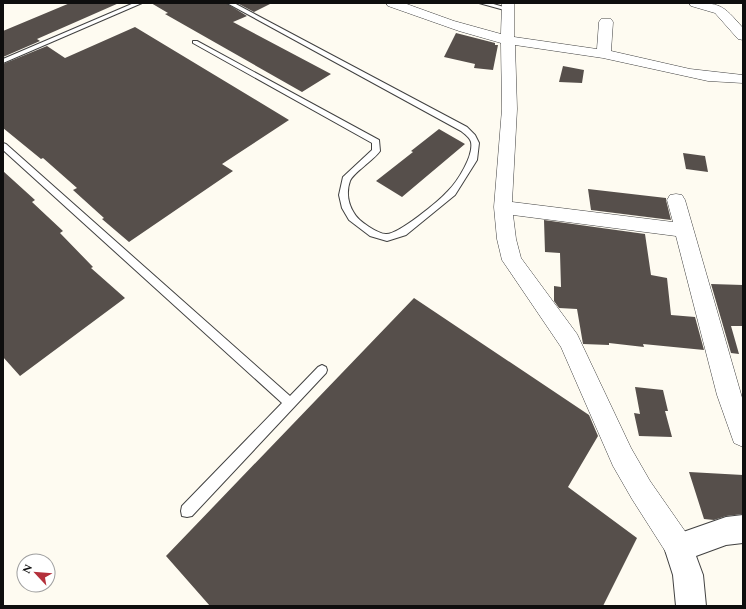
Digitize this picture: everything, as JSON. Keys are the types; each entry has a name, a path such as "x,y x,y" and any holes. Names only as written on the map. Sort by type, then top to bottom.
{"street":[{"path":"392,3 442,21 508,40 604,54 671,69 730,79 743,79"},
{"path":"695,3 720,10 740,29"},
{"path":"508,6 510,89 503,207 506,237 512,260 569,341 622,458 641,490 679,547 688,575 691,606"},
{"path":"604,54 606,22"},
{"path":"676,200 729,395 743,435"},
{"path":"503,207 684,230"},
{"path":"679,547 726,531 743,529"}],"lane":[{"path":"3,61 139,3"},
{"path":"194,42 376,142 376,151 346,179 343,195 346,208 352,218 373,234 387,238 403,233 452,193 473,160 475,143 472,137 464,129 230,3"},
{"path":"482,3 508,6"},
{"path":"3,146 290,403"},
{"path":"187,511 322,370"}],"building":[{"path":"70,3 119,3 37,39 40,41 3,57 3,31"},
{"path":"151,3 226,3 247,16 233,22 331,74 302,92 165,14 168,13"},
{"path":"237,3 272,3 254,12"},
{"path":"135,27 289,120 222,164 233,171 129,242 102,219 104,218 73,190 77,188 43,158 41,159 3,128 3,64 47,46 65,58"},
{"path":"456,33 498,45 493,70 474,68 475,64 444,57"},
{"path":"563,66 584,70 582,83 559,82"},
{"path":"439,129 465,144 402,197 376,181 413,152 411,151"},
{"path":"683,153 705,156 708,172 686,169"},
{"path":"3,171 35,200 32,202 63,231 60,233 93,267 91,268 125,298 20,376 3,357"},
{"path":"588,189 666,198 671,220 591,210"},
{"path":"544,220 645,234 651,275 667,278 671,315 695,317 704,350 643,344 644,347 609,343 609,345 583,344 577,309 559,308 554,301 554,286 561,287 560,253 545,252"},
{"path":"711,284 743,285 743,326 731,326 739,354 731,353"},
{"path":"414,298 589,415 598,436 568,487 637,538 603,606 210,606 166,556"},
{"path":"635,387 663,390 668,411 665,411 672,437 639,436 634,413 640,414"},
{"path":"689,472 743,475 743,514 726,516 714,520 704,519"}]}
